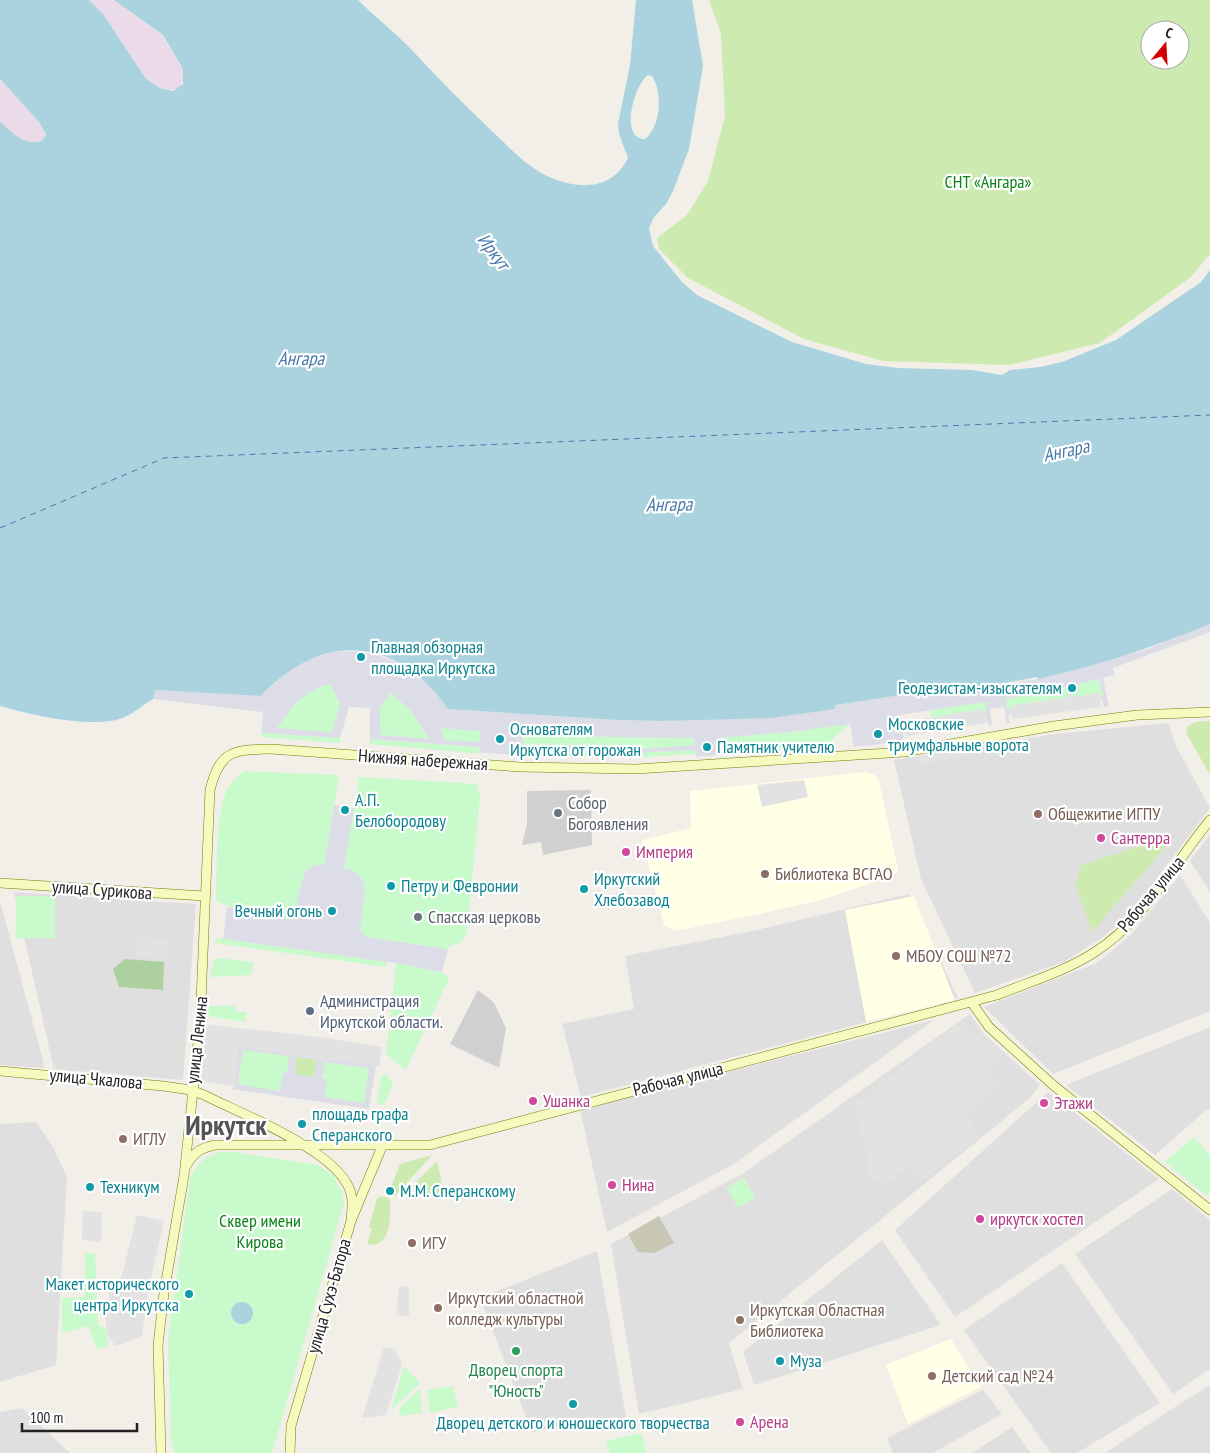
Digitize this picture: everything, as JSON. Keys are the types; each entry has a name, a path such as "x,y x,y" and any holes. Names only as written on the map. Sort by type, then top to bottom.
{"main road":[{"name":"Нижняя набережная","path":"214,775 223,758 243,750 261,749 520,767 636,769 883,754 1054,726 1174,713 1210,712"},
{"name":"улица Ленина","path":"161,1450 158,1345 164,1293 185,1169 191,1090 200,1024 206,926 204,896 210,790 214,775"},
{"name":"Рабочая улица","path":"185,1169 196,1152 204,1147 215,1145 430,1145 972,1003 1085,958 1112,940 1124,930 1151,899 1210,820"},
{"name":"улица Сурикова","path":"0,883 204,896"},
{"path":"972,1003 989,1027 1053,1085 1210,1210"},
{"name":"улица Чкалова","path":"0,1071 141,1083 191,1090 302,1144"},
{"path":"302,1144 340,1173 348,1184 353,1205 351,1221"},
{"name":"улица Сухэ-Батора","path":"290,1453 291,1426 351,1221 383,1144"},
{"path":"284,1453 291,1426"}],"shaded area":[{"path":"89,0 114,0 162,35 183,69 184,78 179,88 169,90 153,85 146,79 103,14"},
{"path":"0,79 39,122 46,134 44,140 29,143 12,134 0,121"},
{"path":"1210,624 1210,632 1113,668 1115,675 1103,678 1109,706 1104,707 1103,701 1101,701 1100,697 1103,696 1099,679 1070,686 1072,697 1070,697 1067,687 1006,699 1007,710 1011,710 1012,714 1008,715 1010,723 1007,723 1004,707 990,709 992,725 989,726 984,714 987,713 985,702 899,715 904,741 854,747 850,724 790,732 718,738 719,744 758,741 758,746 719,749 720,755 696,757 695,750 628,753 523,749 522,756 520,756 480,752 479,747 370,739 370,708 349,707 340,738 261,733 263,712 153,699 155,690 261,696 288,670 304,661 333,652 358,651 390,659 410,669 426,681 448,709 659,721 835,709 835,705 911,693 967,685 968,689 1038,679 1145,650","holes":["330,684 340,704 332,732 277,728 296,702 317,688","391,693 411,711 429,739 380,735 380,708","440,728 480,731 480,742 445,740","523,732 610,737 694,738 695,745 645,749 523,745"]},
{"path":"1099,693 1101,707 1012,719 1010,706"},
{"path":"983,709 986,723 907,736 904,722"},
{"path":"1168,723 1177,748 1210,808 1145,894 1105,936 1064,962 975,993 921,879 894,760 1055,734"},
{"path":"965,749 966,756 917,765 916,757"},
{"path":"866,772 875,775 879,781 898,870 893,876 821,900 759,914 675,931 664,925 642,840 691,828 690,791"},
{"path":"804,780 808,797 762,807 757,785"},
{"path":"591,790 592,845 543,855 541,842 522,845 527,824 527,791"},
{"path":"334,805 354,808 344,868 354,871 362,879 365,889 360,931 366,937 448,949 442,972 396,963 223,939 227,907 292,920 305,871 315,865 324,865"},
{"path":"1210,835 1210,892 1190,861"},
{"path":"1180,875 1210,923 1210,1011 1053,1074 984,1007 1097,963 1130,936"},
{"path":"14,892 196,904 183,1080 54,1069"},
{"path":"909,894 958,998 581,1097 562,1024 634,1009 625,956 757,930"},
{"name":"МБОУ СОШ №72","path":"914,896 955,1000 866,1022 845,910"},
{"path":"0,901 45,1068 0,1065"},
{"path":"138,937 168,939 167,959 137,957"},
{"path":"478,990 494,1003 506,1028 499,1068 450,1044"},
{"path":"970,1014 983,1033 1040,1085 1030,1098 729,1343 743,1389 639,1414 611,1244 742,1174"},
{"path":"934,1020 732,1165 607,1232 580,1109"},
{"path":"961,1022 1002,1058 989,1072 1001,1086 965,1116 980,1136 921,1181 909,1166 887,1183 884,1177 871,1181 855,1104"},
{"path":"200,1024 312,1036 382,1047 379,1066 309,1058 239,1045 235,1086 193,1080"},
{"path":"1210,1027 1210,1110 1205,1111 1155,1155 1066,1085"},
{"path":"238,1045 309,1058 376,1065 369,1109 231,1089 235,1085","holes":["243,1050 289,1056 287,1073 283,1073 280,1091 238,1084","297,1057 317,1060 314,1077 294,1074","325,1062 369,1068 364,1103 324,1097 327,1079 322,1078"]},
{"path":"1048,1092 1159,1179 955,1317 895,1230"},
{"path":"36,1122 52,1145 67,1177 56,1365 0,1382 0,1124"},
{"path":"1172,1189 1210,1220 1210,1369 1173,1394 1075,1254"},
{"path":"83,1211 102,1212 101,1242 82,1240"},
{"path":"137,1215 164,1221 148,1291 142,1336 116,1346 107,1335 105,1312 110,1308 108,1282 121,1279"},
{"path":"659,1216 674,1243 654,1253 638,1252 628,1234"},
{"path":"882,1240 941,1325 754,1385 743,1352"},
{"path":"597,1251 626,1417 532,1432 480,1298"},
{"path":"1062,1263 1160,1403 1077,1453 1051,1453 964,1330"},
{"path":"399,1286 409,1287 409,1316 396,1315"},
{"name":"Детский сад №24","path":"951,1339 981,1387 908,1424 886,1365"},
{"path":"384,1347 395,1349 402,1364 386,1415 362,1418"},
{"path":"1210,1385 1210,1453 1105,1453 1181,1403"},
{"path":"983,1390 1002,1414 933,1453 893,1453 887,1438"},
{"path":"22,1408 70,1453 0,1453 0,1412"},
{"path":"1012,1427 1031,1453 971,1453 977,1450"}],"green space":[{"name":"СНТ «Ангара»","path":"709,0 1210,0 1210,254 1191,277 1100,343 1009,365 883,361 804,339 688,278 659,249 657,238 687,215 708,181 725,116 721,34"},
{"path":"1099,679 1103,697 1100,697 1099,693 1072,697 1070,686"},
{"path":"330,684 340,704 332,733 276,729 298,700"},
{"path":"1067,687 1070,697 1011,706 1011,710 1007,710 1006,699"},
{"path":"391,693 411,711 430,739 380,735 380,708"},
{"path":"985,702 987,713 984,714 983,709 931,718 930,710"},
{"path":"1210,721 1210,775 1186,733 1187,727 1195,722"},
{"path":"850,724 823,747 719,753 719,749 758,746 758,742 718,744 718,738 790,732"},
{"path":"440,728 481,731 480,743 445,740"},
{"path":"523,732 610,737 694,738 695,746 645,749 523,745"},
{"path":"261,733 340,738 340,743 261,737"},
{"path":"370,739 480,747 480,752 500,753 472,753 370,744"},
{"path":"523,749 628,753 695,750 696,754 628,758 522,754"},
{"path":"244,771 339,775 324,865 315,865 305,871 292,920 240,911 216,901 217,845 222,803 230,786"},
{"path":"359,777 477,784 480,798 467,933 460,943 449,946 448,949 366,937 360,931 365,889 344,868"},
{"path":"1176,835 1092,932 1076,886 1081,865"},
{"path":"16,896 55,896 55,938 16,938"},
{"path":"216,938 386,961 386,967 215,943"},
{"path":"217,958 254,962 251,975 210,977 213,962"},
{"path":"125,959 164,962 163,990 119,987 113,969"},
{"path":"396,963 442,972 449,978 406,1070 386,1054"},
{"path":"208,1006 235,1006 236,1012 247,1012 245,1022 208,1016"},
{"path":"243,1049 290,1056 287,1074 283,1073 280,1091 238,1085"},
{"path":"297,1057 317,1060 314,1078 294,1075"},
{"path":"324,1061 369,1068 364,1103 324,1097 326,1080 322,1079"},
{"path":"386,1074 393,1084 384,1105 377,1104 381,1077"},
{"path":"1194,1137 1210,1156 1210,1191 1207,1196 1165,1162"},
{"name":"Сквер имени Кирова","path":"218,1152 232,1152 319,1165 333,1175 342,1191 344,1203 272,1453 174,1453 171,1441 168,1339 190,1178 198,1165","holes":["243,1302 250,1305 252,1318 247,1323 231,1317 232,1309 238,1303"]},
{"path":"432,1155 395,1196 388,1195 400,1164"},
{"path":"437,1161 445,1198 410,1188"},
{"path":"744,1178 755,1198 738,1208 727,1188"},
{"path":"382,1196 389,1198 390,1202 388,1231 385,1238 380,1242 375,1245 367,1244 372,1229 369,1227 377,1198"},
{"path":"85,1253 95,1253 98,1325 105,1328 109,1346 97,1349 88,1326 62,1333 62,1298 85,1297"},
{"path":"404,1366 420,1383 391,1410"},
{"path":"453,1386 458,1407 430,1413 427,1390"},
{"path":"420,1389 422,1413 399,1416 400,1407"},
{"path":"641,1433 647,1453 610,1453 606,1441"}],"water":[{"name":"Ангара","path":"0,0 89,0 103,14 146,79 160,88 173,91 183,84 183,69 163,35 114,0 358,0 402,40 472,112 525,162 539,172 558,181 570,184 593,185 613,177 628,158 619,134 618,124 630,65 636,0 692,0 703,66 689,149 673,191 666,204 654,217 649,228 653,246 682,282 697,295 792,342 866,364 898,368 972,370 1002,375 1010,370 1040,367 1062,362 1116,340 1201,282 1210,270 1210,624 1125,655 1038,679 1037,677 968,690 966,685 835,705 835,709 771,718 659,721 617,720 448,709 428,685 406,667 382,655 358,650 333,652 308,660 284,675 261,696 155,690 153,699 131,714 116,720 103,722 74,721 0,706 0,121 25,141 37,142 43,140 46,134 39,122 0,79","holes":["648,75 652,76 658,91 659,109 654,126 645,139 637,137 633,130 631,121 632,111 638,89"]},
{"path":"242,1302 250,1305 253,1313 250,1321 242,1324 234,1321 231,1313 234,1305"}],"ferry route":[{"path":"0,528 164,458 1210,415"}],"place":[{"name":"Главная обзорная площадка Иркутска","path":"361,657"},
{"name":"Геодезистам-изыскателям","path":"1072,688"},
{"name":"Московские триумфальные ворота","path":"878,734"},
{"name":"Основателям Иркутска от горожан","path":"500,739"},
{"name":"Памятник учителю","path":"707,747"},
{"name":"А.П. Белобородову","path":"345,810"},
{"name":"Собор Богоявления","path":"558,813"},
{"name":"Общежитие ИГПУ","path":"1038,814"},
{"name":"Сантерра","path":"1101,838"},
{"name":"Империя","path":"626,852"},
{"name":"Библиотека ВСГАО","path":"765,874"},
{"name":"Петру и Февронии","path":"391,886"},
{"name":"Иркутский Хлебозавод","path":"584,889"},
{"name":"Вечный огонь","path":"332,911"},
{"name":"Спасская церковь","path":"418,917"},
{"name":"МБОУ СОШ №72","path":"896,956"},
{"name":"Администрация Иркутской области.","path":"310,1011"},
{"name":"Ушанка","path":"533,1101"},
{"name":"Этажи","path":"1044,1103"},
{"name":"площадь графа Сперанского","path":"302,1124"},
{"name":"ИГЛУ","path":"123,1139"},
{"name":"Нина","path":"612,1185"},
{"name":"Техникум","path":"90,1187"},
{"name":"М.М. Сперанскому","path":"390,1191"},
{"name":"иркутск хостел","path":"980,1219"},
{"name":"ИГУ","path":"412,1243"},
{"name":"Макет исторического центра Иркутска","path":"189,1294"},
{"name":"Иркутский областной колледж культуры","path":"438,1308"},
{"name":"Иркутская Областная Библиотека","path":"740,1320"},
{"name":"Дворец спорта \"Юность\"","path":"516,1351"},
{"name":"Муза","path":"780,1361"},
{"name":"Детский сад №24","path":"932,1376"},
{"name":"Дворец детского и юношеского творчества","path":"573,1404"},
{"name":"Арена","path":"740,1422"}],"district":[{"name":"Иркутск","path":"226,1125"}],"water label":[{"name":"Иркут","path":"494,251"}]}
